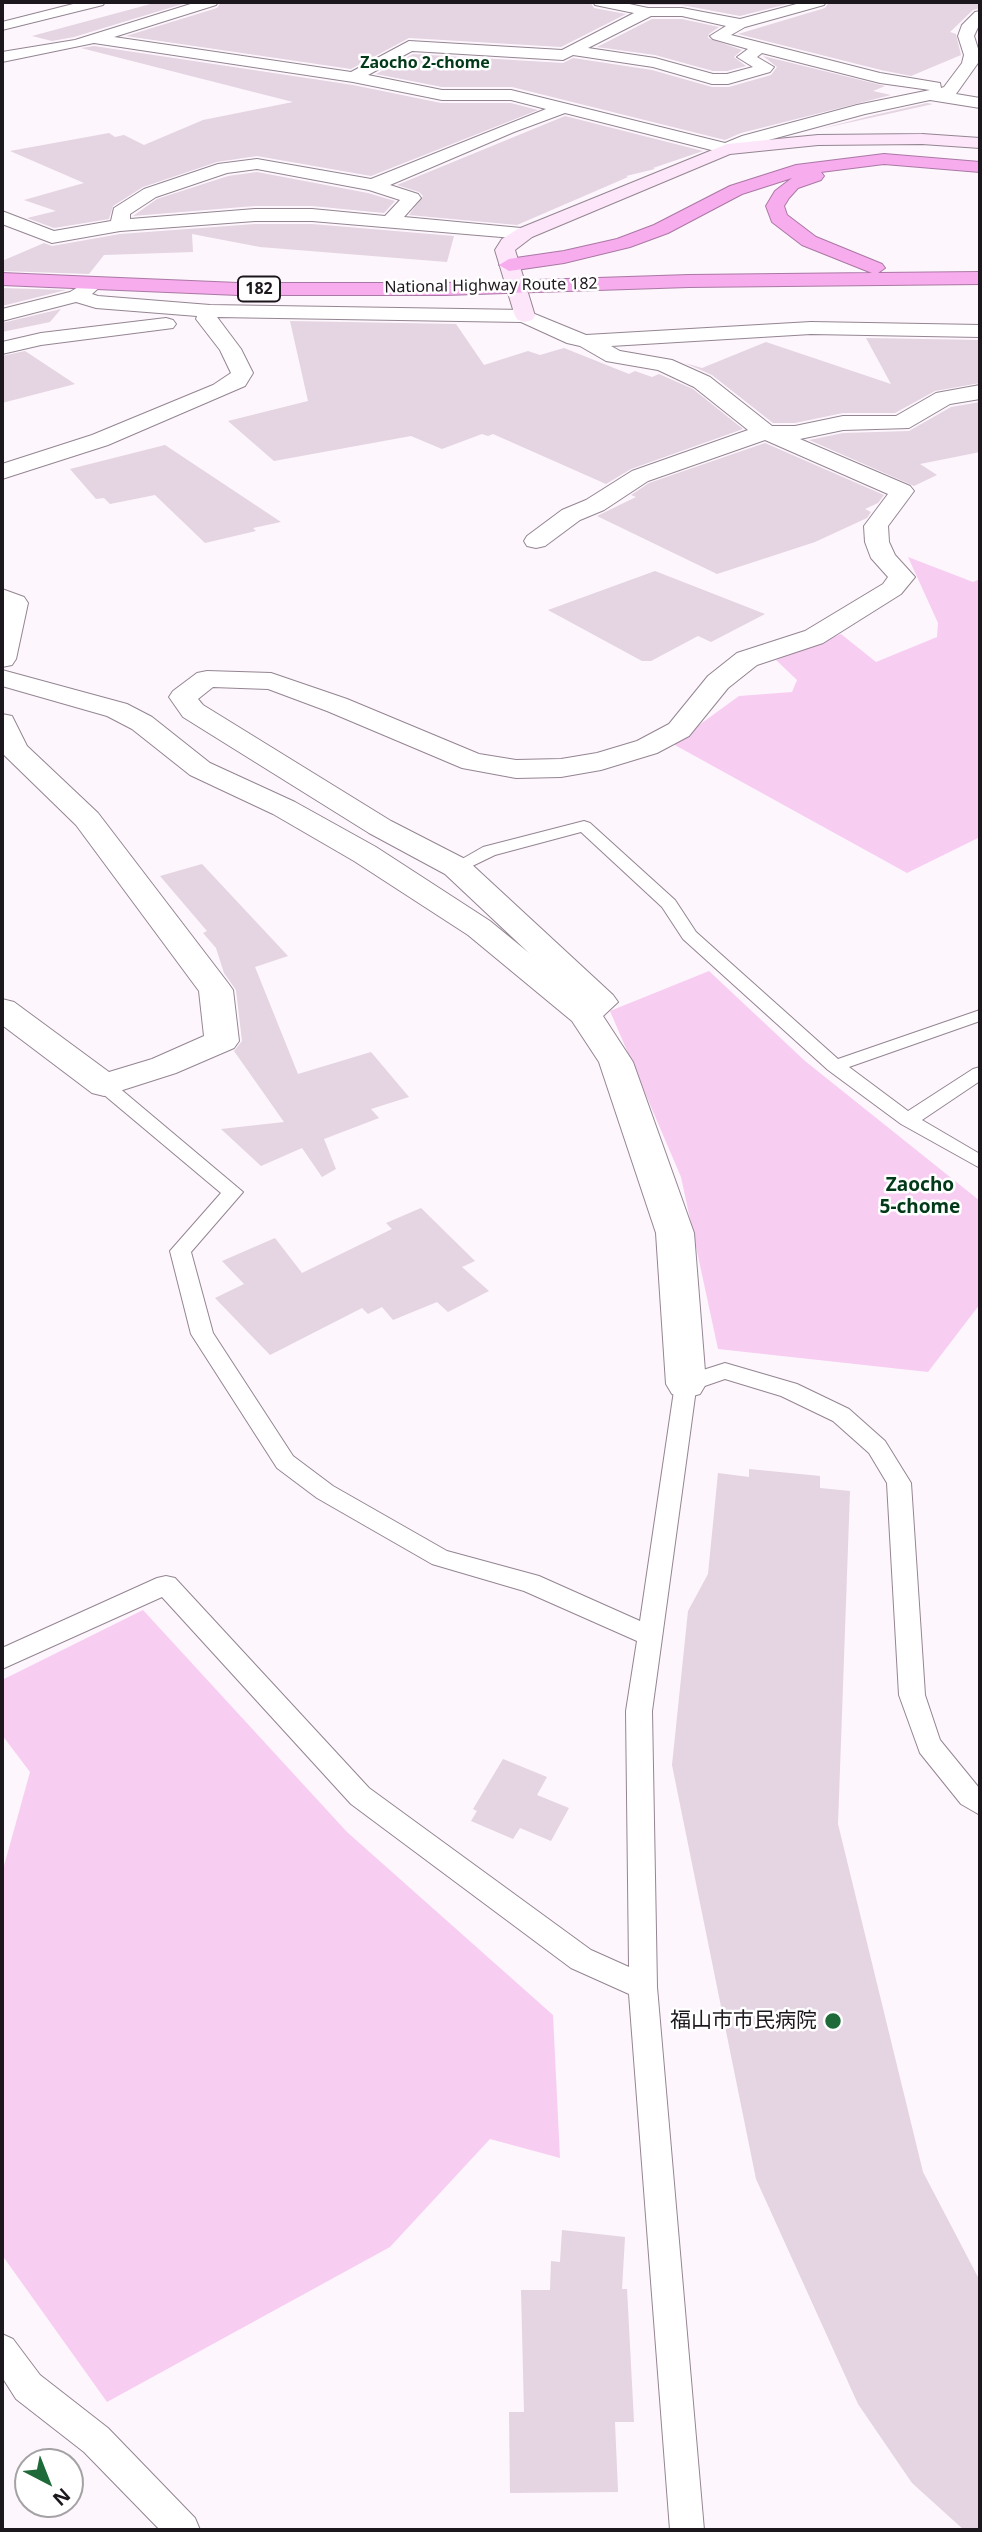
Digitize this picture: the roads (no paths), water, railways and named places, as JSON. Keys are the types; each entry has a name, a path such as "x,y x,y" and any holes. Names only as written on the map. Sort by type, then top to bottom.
{"highway":[{"path":"448,282 513,280 564,257 624,243 661,229 736,190 802,169 884,159 980,167"},
{"path":"875,268 809,240 790,228 779,218 775,206 781,195 792,184 818,174 856,168 914,166 980,174"},
{"name":"National Highway Route 182","path":"513,280 980,266"},
{"name":"National Highway Route 182","path":"2,269 244,279 448,282"},
{"name":"National Highway Route 182","path":"513,280 980,278"},
{"name":"National Highway Route 182","path":"2,279 85,290 238,289 448,282"},
{"path":"448,282 513,280 925,299"}],"street":[{"path":"2,26 98,2"},
{"path":"2,57 95,39 211,2"},
{"path":"600,2 648,12 682,12 740,24"},
{"path":"819,2 740,24 718,36 980,103"},
{"path":"540,69 567,52 648,12"},
{"path":"525,316 505,250 509,243 525,233 748,140 863,109 942,93 970,63 972,55 966,36 970,25 980,15"},
{"path":"95,39 353,77 442,95 514,90 564,108 727,149 818,140 922,139 980,143"},
{"path":"353,77 409,46 567,52 655,63 712,79 728,79 764,69 766,67 745,57 765,49"},
{"path":"373,185 508,128 564,108"},
{"path":"120,225 121,212 150,193 224,167 272,165 373,185 412,198 390,220"},
{"path":"2,217 52,237 120,225 255,215 390,220 525,233"},
{"path":"2,314 85,290 96,302 208,315 525,316 574,339 586,341 811,328 980,331"},
{"path":"2,348 41,339 208,315"},
{"path":"2,472 100,440 237,381 242,373 208,315"},
{"path":"584,1014 601,1002 456,867 380,827 193,712 183,696 207,679 271,681 337,705 472,762 516,769 561,768 601,761 647,747 679,730 718,682 747,659 814,637 892,589 902,578 884,558 877,542 876,526 902,491 767,433 702,382 664,366 614,356 586,341"},
{"path":"536,541 571,515 595,505 640,476 767,433 795,433 844,424 901,423 944,398 980,392"},
{"path":"2,597 15,603 2,659"},
{"path":"2,678 117,710 142,723 200,769 284,808 365,854 479,928 584,1014 615,1062 675,1233 685,1384"},
{"path":"2,722 14,750 86,819 216,990 222,1041 164,1066 104,1085 2,1009"}],"lane":[{"path":"456,867 489,850 584,826 669,904 690,935 835,1066 908,1120 980,1163"},
{"path":"835,1066 980,1015"},
{"path":"908,1120 980,1073"},
{"path":"104,1085 233,1192 180,1251 202,1334 285,1462 325,1492 440,1558 530,1583 650,1636"},
{"path":"687,2530 643,1987 639,1711 685,1384 725,1371 789,1390 841,1415 877,1447 899,1483 912,1695 929,1745 970,1796 980,1804"},
{"path":"2,1659 166,1585 360,1797 581,1959 643,1987"},
{"path":"2,2350 28,2387 96,2440 183,2530"}],"place":[{"name":"福山市市民病院","path":"833,2021"}],"district":[{"name":"Zaocho 2-chome","path":"425,63"},
{"name":"Zaocho 5-chome","path":"920,1197"}]}
